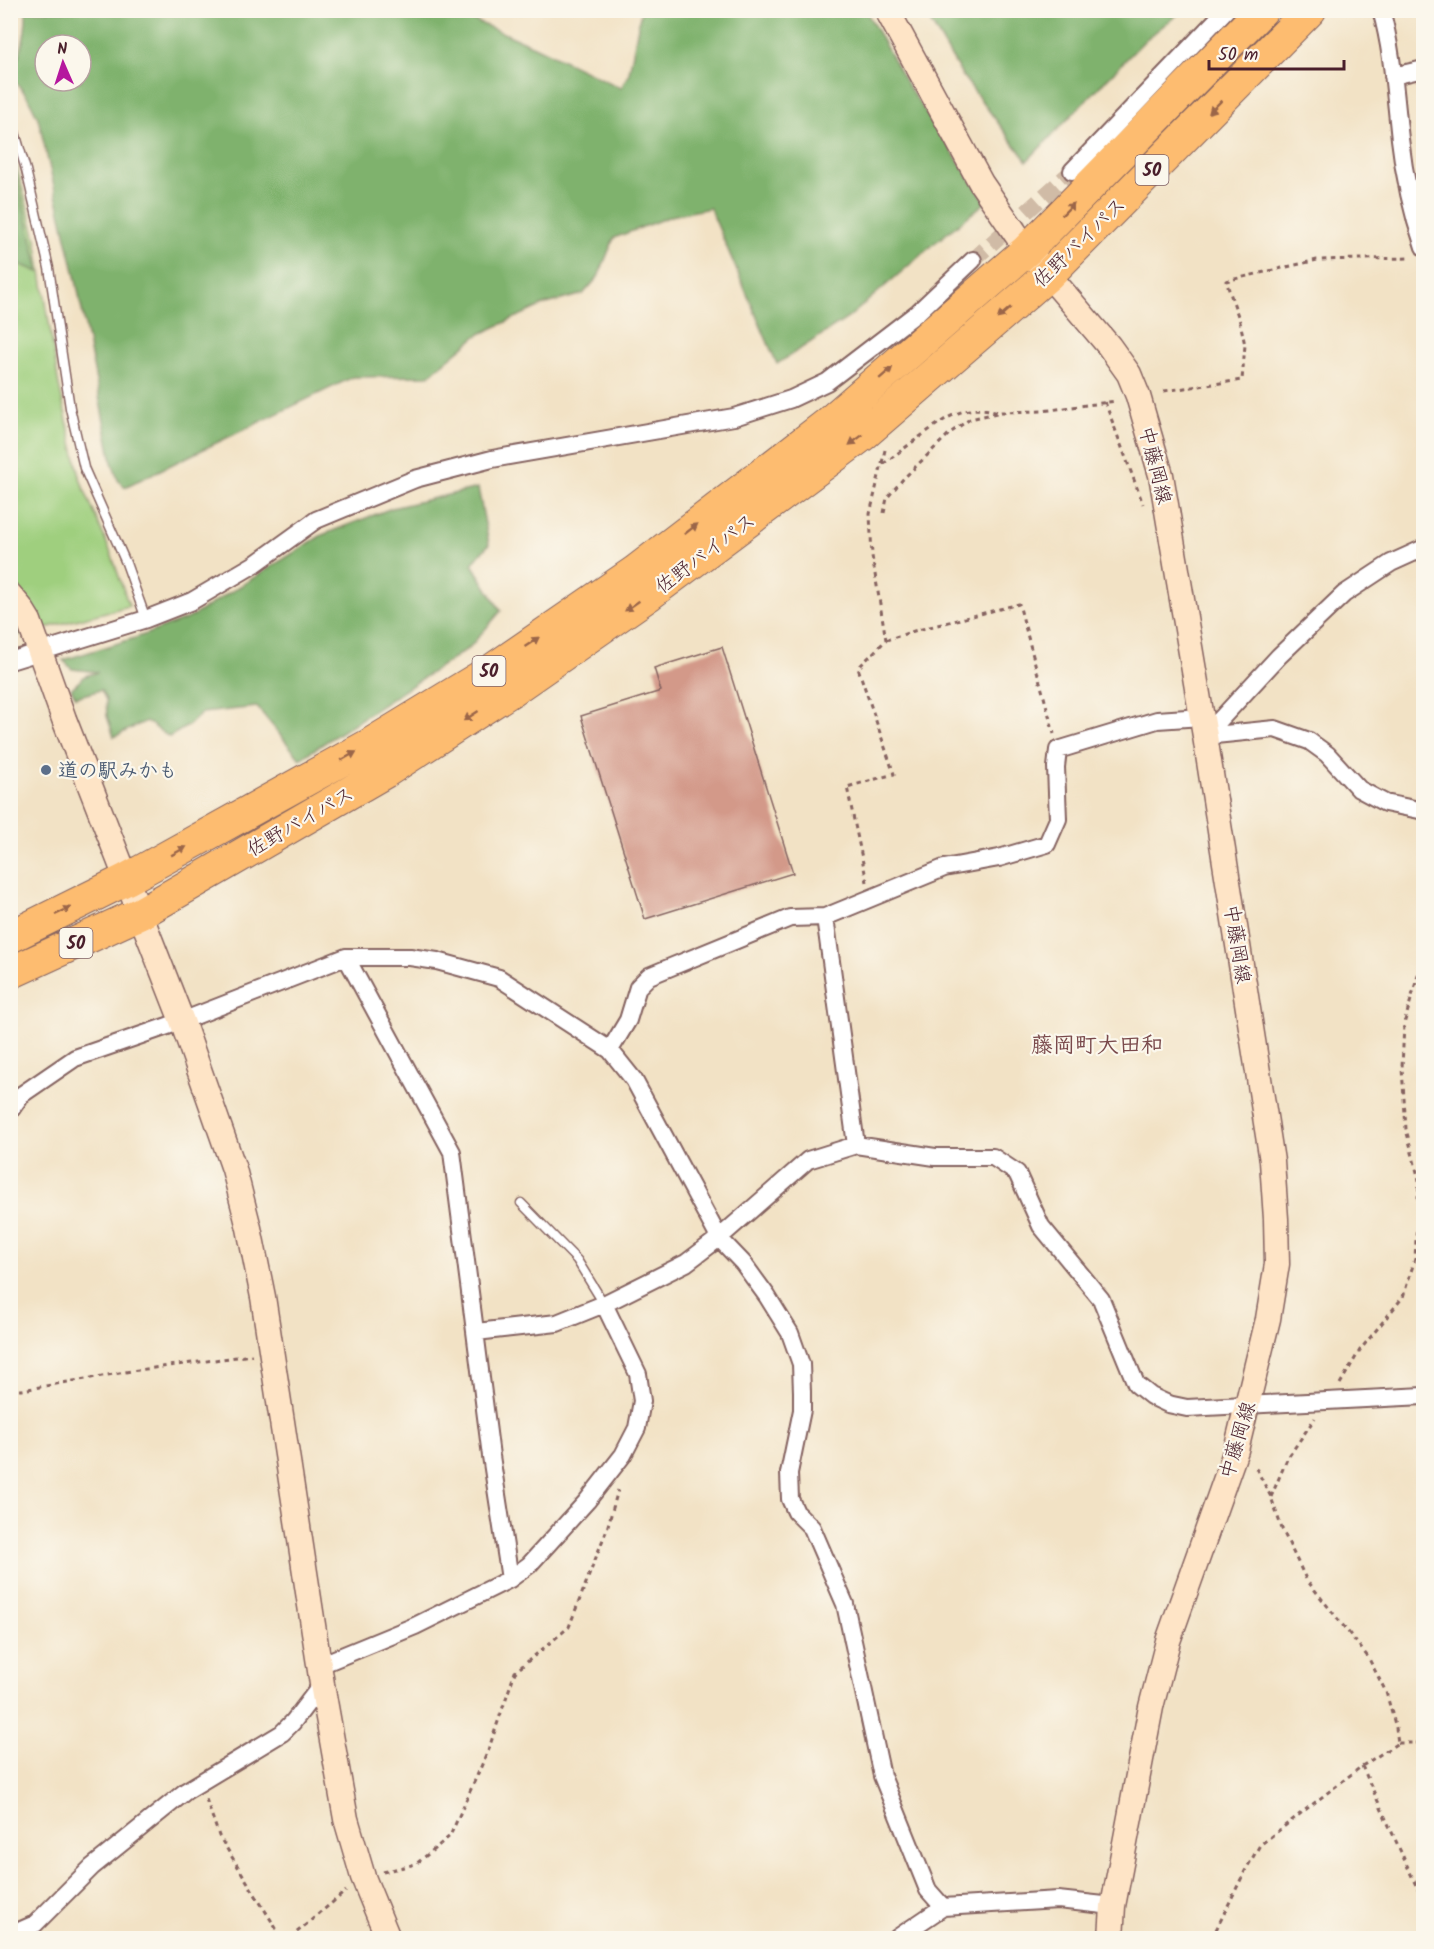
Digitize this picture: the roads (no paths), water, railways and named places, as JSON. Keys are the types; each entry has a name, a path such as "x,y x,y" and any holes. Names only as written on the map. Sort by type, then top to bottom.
{"highway":[{"name":"佐野バイパス","path":"10,937 128,879 369,745 492,670 636,571 826,425 1027,250 1262,10"},
{"name":"佐野バイパス","path":"10,973 141,913 385,771 512,690 650,594 863,435 1048,274 1310,10"}],"main road":[{"name":"中藤岡線","path":"887,10 981,183 1027,250 1109,346 1129,374 1138,396 1161,475 1272,1161 1276,1264 1268,1319 1249,1405 1236,1450 1168,1641 1151,1707 1113,1906 1111,1938"},
{"path":"10,594 29,621 182,1021 234,1170 263,1297 321,1674 346,1819 363,1877 388,1938"}],"street":[{"path":"1072,171 1226,10"},
{"path":"1381,10 1387,32 1418,252"},
{"path":"1393,76 1424,69"},
{"path":"10,661 146,619 192,601 255,564 316,520 415,479 492,459 734,417 791,399 827,382 917,313 973,260"},
{"path":"1203,726 1344,594 1391,563 1424,548"},
{"path":"610,1050 628,1020 638,987 649,976 790,918 825,917 944,868 999,858 1047,844 1058,819 1056,767 1058,750 1157,720 1203,726 1275,729 1309,741 1327,754 1359,789 1385,803 1424,811"},
{"path":"825,917 856,1145"},
{"path":"346,957 452,1152 491,1456 510,1579"},
{"path":"10,1111 21,1095 75,1058 182,1021 346,957 410,957 437,961 499,978 610,1050 634,1080 719,1239 743,1263 790,1333 801,1364 802,1410 789,1473 790,1498 795,1512 812,1528 845,1604 882,1776 928,1890 943,1907"},
{"path":"476,1332 557,1323 604,1304 686,1263 719,1239 808,1161 856,1145 935,1157 993,1157 1017,1173 1041,1226 1101,1299 1136,1384 1151,1396 1168,1404 1187,1408 1424,1395"},
{"path":"10,1935 35,1924 92,1867 186,1791 282,1733 293,1722 321,1674 510,1579 554,1539 623,1455 637,1428 642,1401 638,1374 604,1304"},
{"path":"897,1938 943,1907 1058,1900 1113,1906"}],"lane":[{"path":"10,115 27,170 49,268 70,408 84,468 126,562 146,619"},
{"path":"521,1203 577,1260 604,1304"}],"tunnel":[{"path":"973,260 1072,171"}],"place":[{"name":"道の駅みかも","path":"46,770"}],"district":[{"name":"藤岡町大田和","path":"1097,1044"}]}
